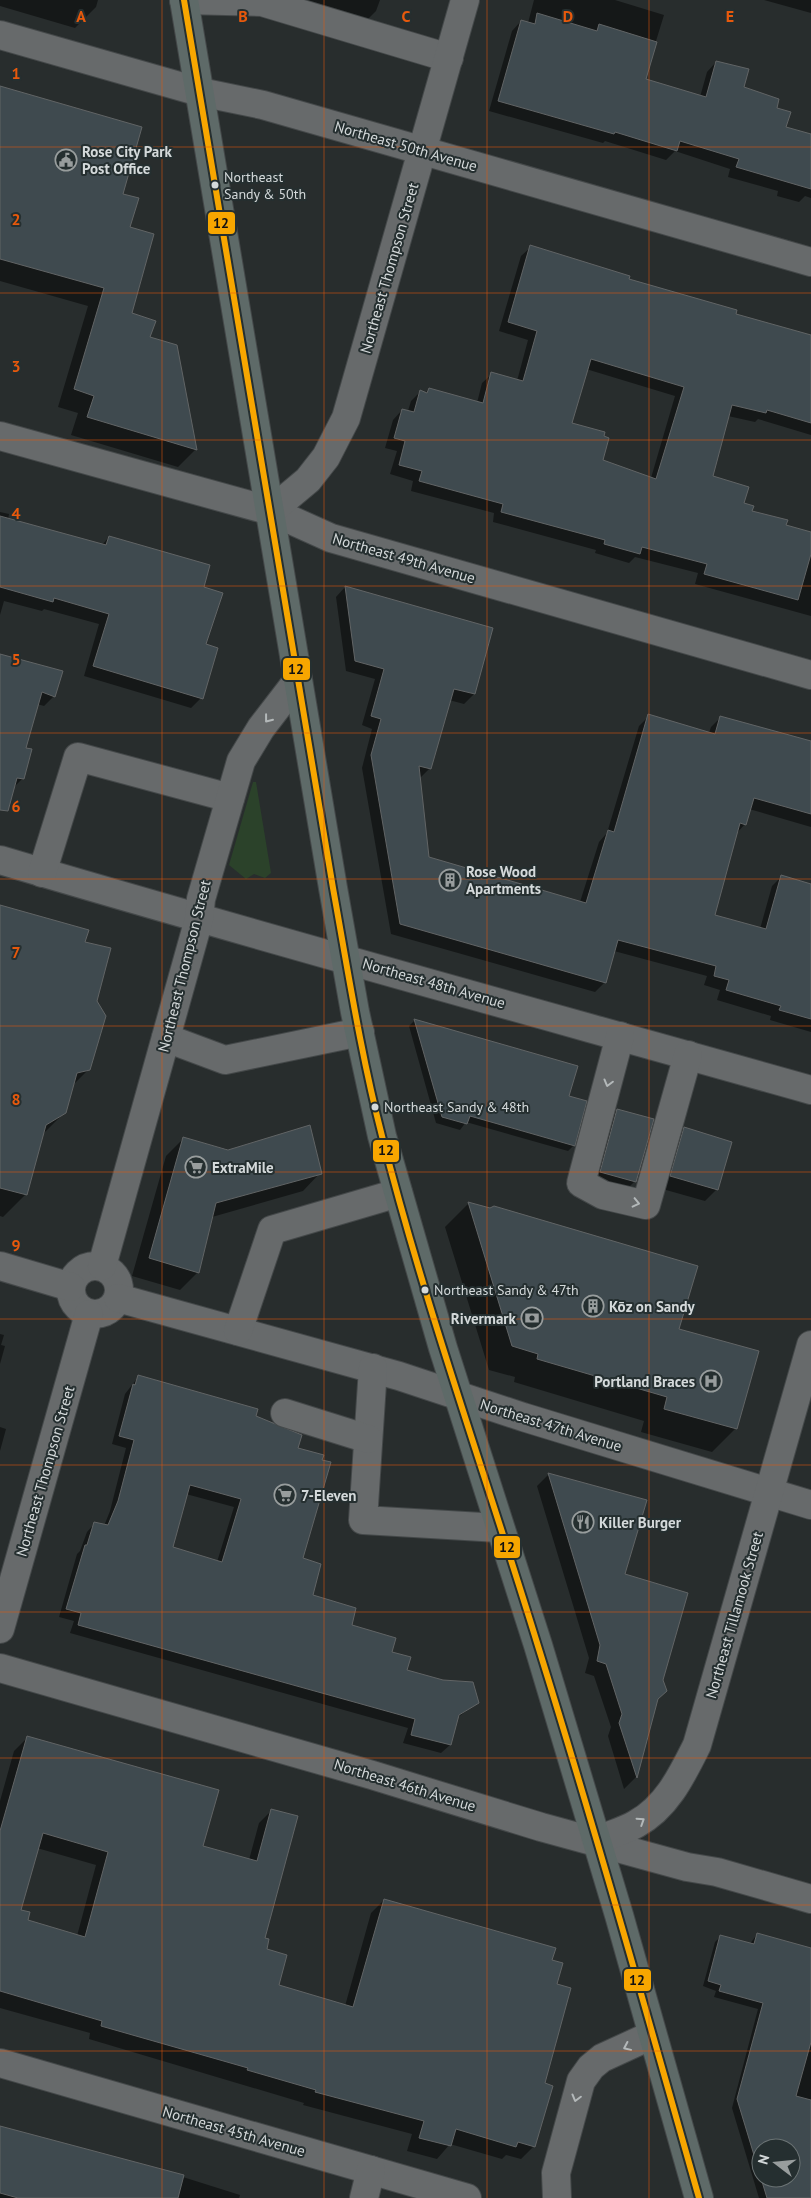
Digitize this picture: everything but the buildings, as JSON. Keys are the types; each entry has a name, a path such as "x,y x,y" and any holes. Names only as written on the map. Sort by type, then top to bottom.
{"main road":[{"path":"184,0 346,958 382,1136 440,1339 538,1646 700,2198"}],"street":[{"path":"184,0 262,2 449,58"},
{"name":"Northeast Thompson Street","path":"271,511 308,480 326,457 346,418 466,0"},
{"name":"Northeast 50th Avenue","path":"0,35 200,92 263,105 811,262"},
{"name":"Northeast 49th Avenue","path":"0,436 271,511 331,538 811,675"},
{"name":"Northeast Thompson Street","path":"102,1266 199,919 201,899 242,760 250,745 298,680"},
{"path":"42,873 78,757 230,798"},
{"name":"Northeast 48th Avenue","path":"0,860 199,919 346,958 811,1090"},
{"path":"166,1038 224,1060 360,1032"},
{"path":"620,1036 581,1183 603,1195 646,1205 688,1055"},
{"path":"238,1331 272,1230 398,1193"},
{"path":"0,1266 71,1287"},
{"path":"102,1266 115,1277 119,1288 118,1298 114,1305 104,1313 89,1314 75,1304 71,1287 76,1275 83,1269 102,1266"},
{"name":"Northeast 47th Avenue","path":"118,1298 374,1368 811,1505"},
{"name":"Northeast Thompson Street","path":"0,1628 89,1314"},
{"name":"Northeast Tillamook Street","path":"596,1841 636,1824 658,1809 680,1780 697,1745 811,1345"},
{"path":"374,1368 363,1520 499,1528"},
{"path":"286,1413 368,1439"},
{"name":"Northeast 46th Avenue","path":"0,1668 372,1775 541,1827 687,1867 717,1872 811,1899"},
{"path":"557,2198 556,2173 581,2081 591,2067 602,2058 652,2035"},
{"name":"Northeast 45th Avenue","path":"0,2063 467,2198"},
{"path":"364,2198 371,2170"}],"green space":[{"path":"253,782 256,782 271,873 265,878 254,874 246,879 229,865"}],"transit line":[{"name":"12","path":"184,0 333,888 355,1013 374,1105 399,1201 437,1329 559,1715 699,2198"}],"place":[{"name":"Rose City Park Post Office","path":"66,160"},
{"name":"Northeast Sandy & 50th","path":"215,185"},
{"name":"Rose Wood Apartments","path":"450,880"},
{"name":"Northeast Sandy & 48th","path":"375,1107"},
{"name":"ExtraMile","path":"196,1167"},
{"name":"Northeast Sandy & 47th","path":"425,1290"},
{"name":"Kōz on Sandy","path":"593,1306"},
{"name":"Rivermark","path":"532,1318"},
{"name":"Portland Braces","path":"711,1381"},
{"name":"7-Eleven","path":"285,1495"},
{"name":"Killer Burger","path":"583,1522"}]}
